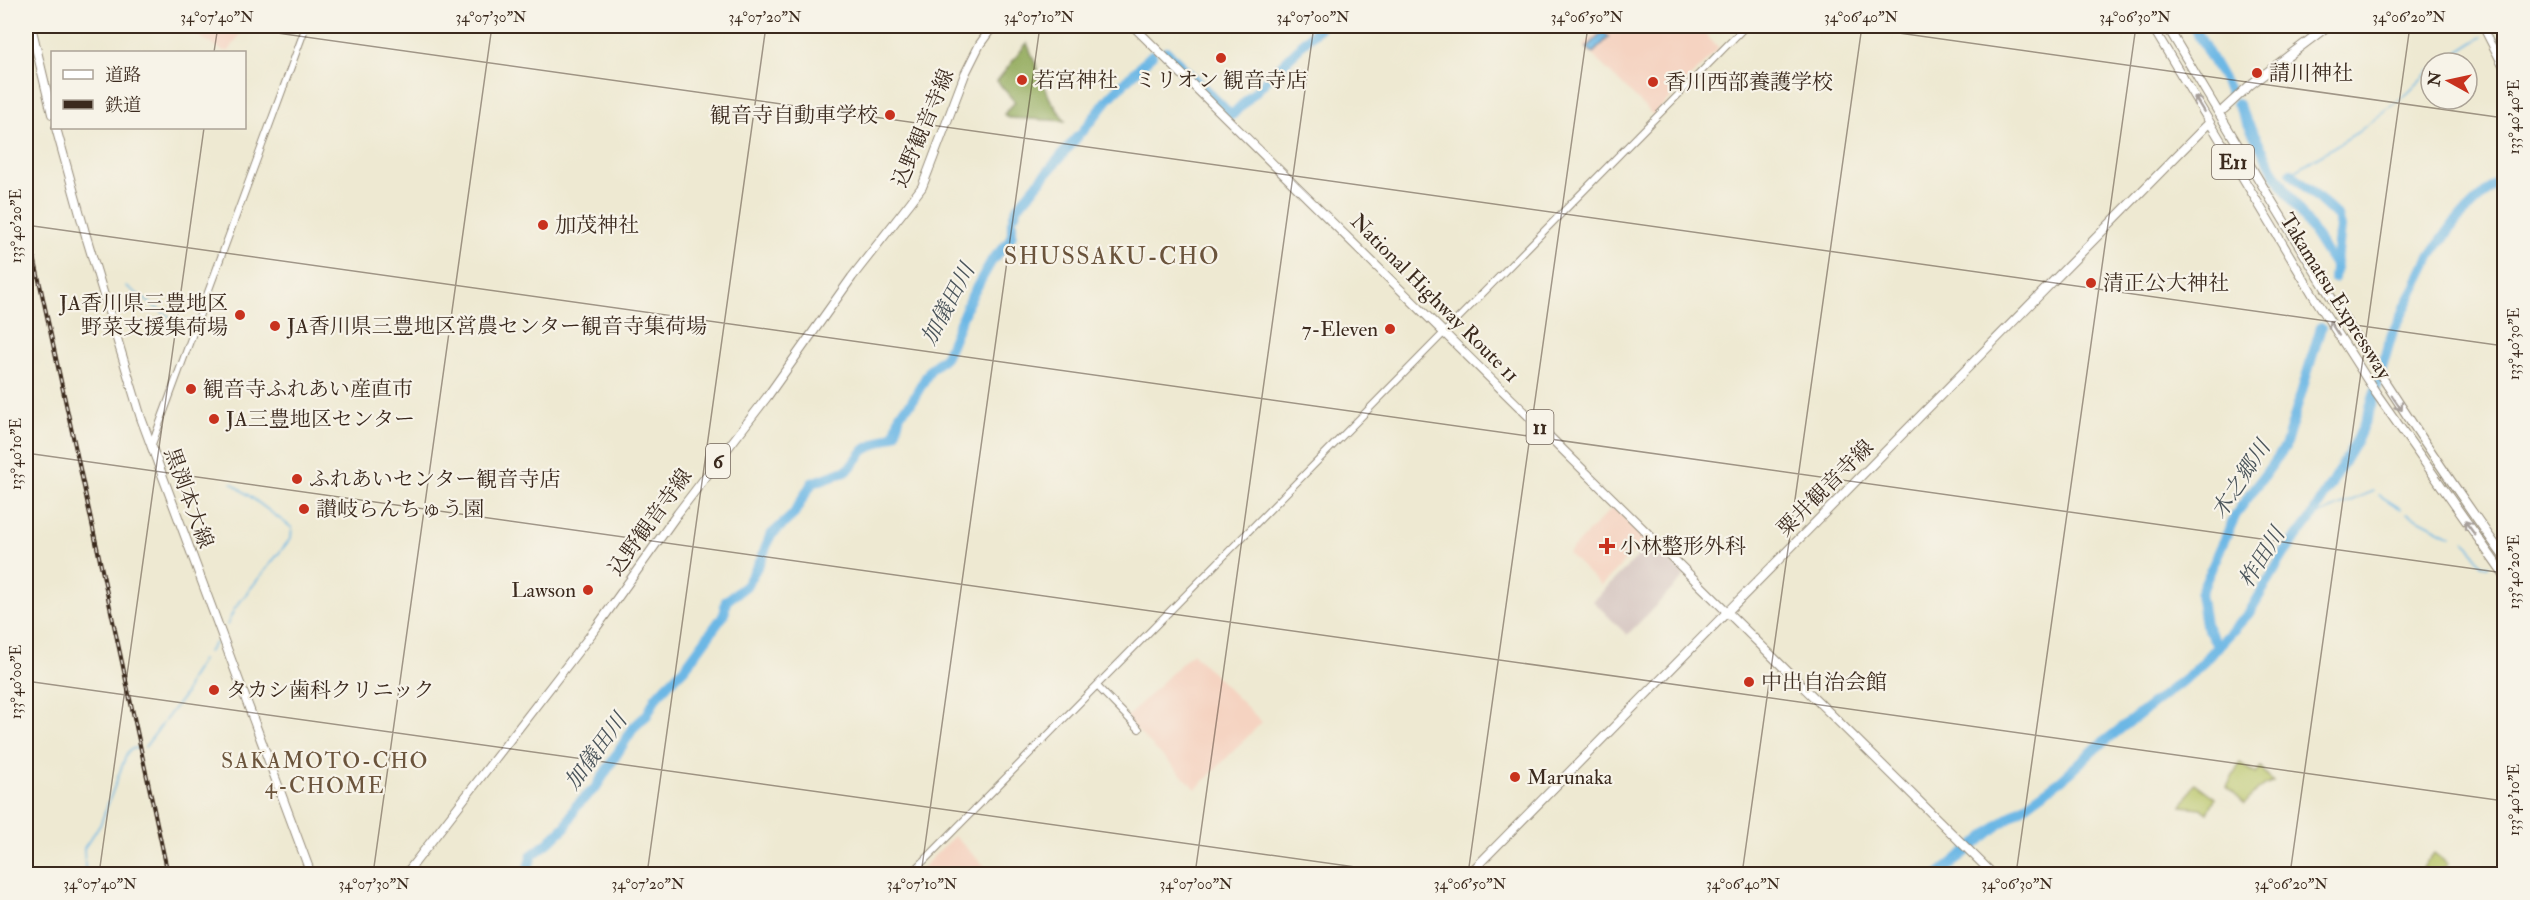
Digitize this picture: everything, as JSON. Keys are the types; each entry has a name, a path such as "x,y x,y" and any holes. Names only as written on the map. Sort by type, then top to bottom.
{"highway":[{"name":"National Highway Route 11","path":"1133,26 1993,874"},
{"name":"Takamatsu Expressway","path":"2152,26 2315,298 2376,393 2505,575"},
{"name":"Takamatsu Expressway","path":"2167,26 2320,283 2434,458 2505,557"}],"main road":[{"path":"31,26 51,110"},
{"name":"込野観音寺線","path":"406,874 589,636 678,513 767,397 852,277 910,203 927,174 973,57 993,26"},
{"path":"2224,109 2328,26"},
{"name":"粟井観音寺線","path":"1469,874 2206,126"},
{"name":"黒渕本大線","path":"56,129 127,375 151,447 311,874"}],"street":[{"path":"151,447 306,26"},
{"path":"911,874 1746,26"},
{"path":"2482,26 2505,69"},
{"path":"1097,686 1139,729"}],"shaded area":[{"path":"184,26 252,26 240,34 229,51 224,51"},
{"name":"香川西部養護学校","path":"1603,26 1696,26 1719,48 1653,115 1583,46"},
{"name":"小林整形外科","path":"1613,507 1646,539 1601,586 1568,553"},
{"path":"1651,543 1685,576 1627,635 1593,601"},
{"path":"1192,653 1262,722 1196,789 1125,719"},
{"path":"954,836 993,874 916,874"}],"green space":[{"path":"1027,43 1050,99 1065,121 1009,118 1004,114 1015,102 997,81"},
{"path":"2240,763 2256,774 2261,768 2273,782 2257,790 2245,804 2227,787"},
{"path":"2195,783 2215,798 2208,813 2201,808 2182,806"},
{"path":"2434,853 2448,864 2440,874 2418,874"}],"water":[{"path":"1603,32 1609,37 1593,53 1587,48"}],"waterway":[{"name":"加儀田川","path":"1302,44 1321,26"},
{"name":"木之郷川","path":"2193,26 2231,93"},
{"path":"2460,51 2482,37"},
{"path":"2494,39 2504,40"},
{"name":"加儀田川","path":"1232,115 1298,49"},
{"name":"加儀田川","path":"1166,51 1227,111"},
{"name":"加儀田川","path":"1083,131 1110,97 1152,55"},
{"path":"2291,173 2358,132 2419,82"},
{"name":"木之郷川","path":"2237,103 2277,177"},
{"name":"加儀田川","path":"1014,215 1018,207 1078,136"},
{"name":"木之郷川","path":"2291,173 2337,216 2340,227 2334,278"},
{"name":"柞田川","path":"1939,874 2000,824 2061,780 2096,748 2196,670 2249,613 2284,554 2311,518 2358,438 2369,412 2392,334 2431,255 2455,222 2504,175"},
{"name":"木之郷川","path":"2280,181 2336,268"},
{"name":"加儀田川","path":"725,606 726,601 746,586 761,560 770,536 793,515 812,483 848,470 864,450 895,434 900,414 911,403 930,370 946,356 969,301 992,260 1009,242 1012,222"},
{"path":"126,286 178,323"},
{"name":"木之郷川","path":"2218,647 2205,624 2200,594 2236,514 2285,447 2321,327"},
{"path":"227,625 235,608 291,538 292,528 232,483"},
{"path":"2311,518 2373,491"},
{"path":"2379,495 2401,509"},
{"path":"2407,513 2451,536"},
{"path":"2465,540 2482,565 2489,566"},
{"name":"加儀田川","path":"672,681 685,668 725,611"},
{"path":"208,652 215,643"},
{"path":"145,747 185,694 190,679 202,660"},
{"name":"加儀田川","path":"552,839 566,826 576,806 596,787 634,727 647,715 656,697 668,684"},
{"path":"89,874 85,868 84,848 100,825 127,753 131,749 138,748"},
{"name":"加儀田川","path":"526,874 532,855 548,843"}],"railway":[{"path":"26,220 168,874"}],"place":[{"name":"ミリオン 観音寺店","path":"1221,58"},
{"name":"請川神社","path":"2257,73"},
{"name":"若宮神社","path":"1022,80"},
{"name":"香川西部養護学校","path":"1653,82"},
{"name":"観音寺自動車学校","path":"890,115"},
{"name":"加茂神社","path":"543,225"},
{"name":"清正公大神社","path":"2091,283"},
{"name":"JA香川県三豊地区 野菜支援集荷場","path":"240,315"},
{"name":"JA香川県三豊地区営農センター観音寺集荷場","path":"275,326"},
{"name":"7-Eleven","path":"1390,329"},
{"name":"観音寺ふれあい産直市","path":"191,389"},
{"name":"JA三豊地区センター","path":"214,419"},
{"name":"ふれあいセンター観音寺店","path":"297,479"},
{"name":"讃岐らんちゅう園","path":"304,509"},
{"name":"小林整形外科","path":"1607,546"},
{"name":"Lawson","path":"588,590"},
{"name":"中出自治会館","path":"1749,682"},
{"name":"タカシ歯科クリニック","path":"214,690"},
{"name":"Marunaka","path":"1515,777"}],"district":[{"name":"SHUSSAKU-CHO","path":"1112,256"},
{"name":"SAKAMOTO-CHO 4-CHOME","path":"325,772"}]}
